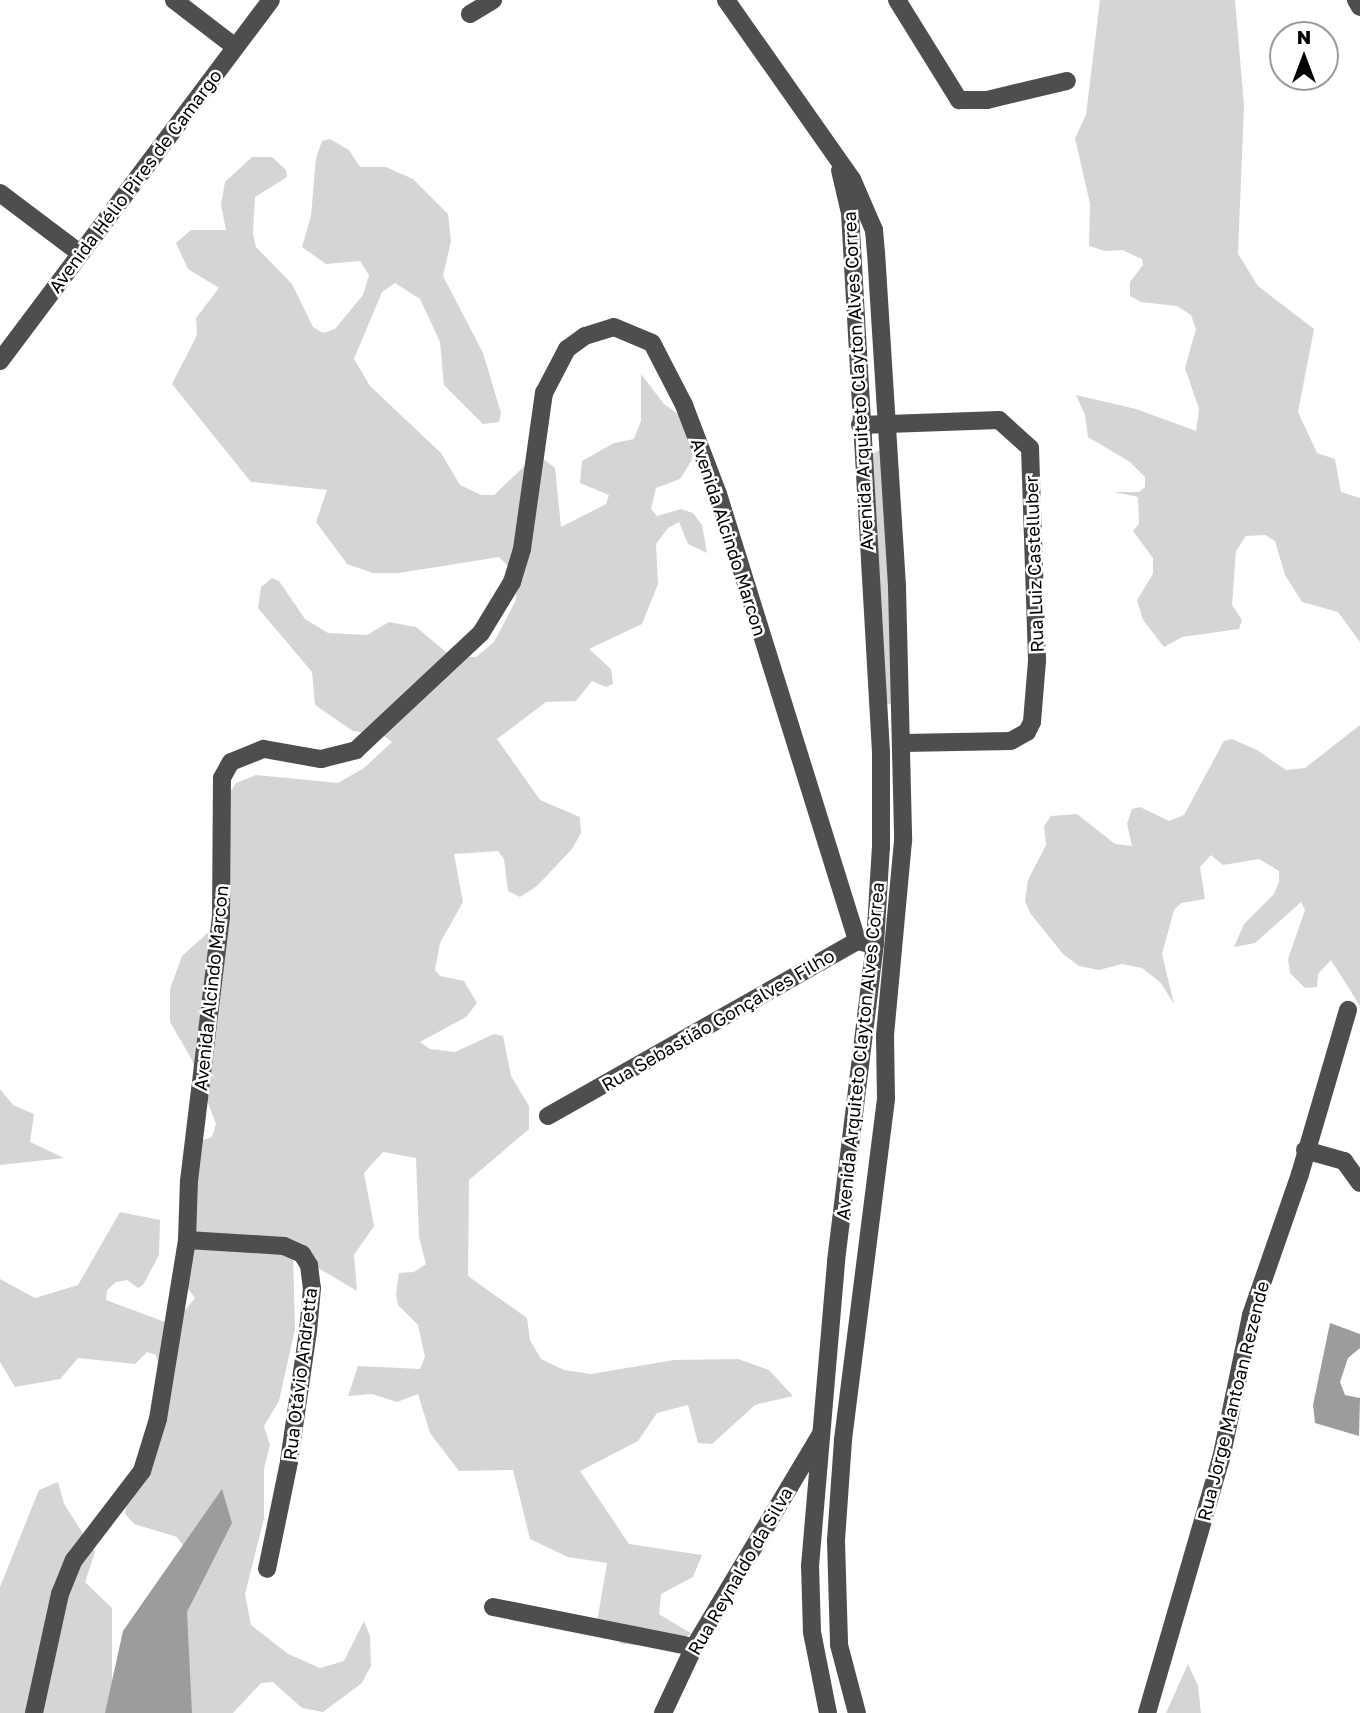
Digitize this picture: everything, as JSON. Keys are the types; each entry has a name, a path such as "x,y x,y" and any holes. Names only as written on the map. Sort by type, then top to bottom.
{"street":[{"path":"174,0 235,47"},
{"name":"Avenida Hélio Pires de Camargo","path":"0,361 271,0"},
{"path":"470,14 492,0"},
{"path":"897,0 959,100 987,100 1067,81"},
{"path":"1356,0 1360,7"},
{"path":"732,2 836,156"},
{"name":"Avenida Arquiteto Clayton Alves Correa","path":"828,1713 812,1633 810,1566 836,1261 864,1036 903,841 903,743 874,230 865,205 836,156"},
{"name":"Avenida Arquiteto Clayton Alves Correa","path":"836,156 850,214 860,425 881,752 884,945 886,1099 843,1440 836,1541 839,1645 857,1713"},
{"path":"0,193 81,254"},
{"name":"Avenida Alcindo Marcon","path":"34,1713 60,1594 74,1560 142,1471 152,1450 187,1240 189,1181 221,917 222,778 231,762 264,749 321,759 356,750 481,634 512,582 522,549 544,393 567,349 585,336 614,327 652,343 684,405 718,494 857,941"},
{"name":"Rua Luiz Castelluber","path":"860,425 999,420 1030,448 1037,661 1032,722 1027,732 1011,741 903,743"},
{"path":"857,941 884,945"},
{"name":"Rua Sebastião Gonçalves Filho","path":"548,1116 857,941"},
{"name":"Rua Jorge Mantoan Rezende","path":"1147,1713 1222,1459 1251,1315 1348,1010"},
{"path":"864,1036 885,1036"},
{"path":"857,1095 870,1101 886,1099"},
{"path":"1305,1150 1344,1161 1360,1183"},
{"name":"Rua Otávio Andretta","path":"187,1240 284,1246 302,1254 309,1265 312,1288 308,1331 289,1462 267,1569"},
{"name":"Rua Reynaldo da Silva","path":"663,1713 694,1647 823,1431"},
{"path":"493,1607 694,1647"}],"shaded area":[{"path":"1100,0 1235,0 1244,105 1238,254 1258,286 1314,329 1298,412 1317,453 1335,459 1341,492 1360,498 1360,642 1338,612 1302,602 1285,575 1275,541 1265,535 1246,536 1236,551 1232,605 1242,620 1239,629 1182,637 1164,647 1143,620 1137,600 1153,574 1153,558 1133,531 1139,524 1138,497 1114,492 1139,492 1145,487 1145,477 1130,462 1088,437 1085,415 1076,395 1136,409 1196,431 1199,409 1185,368 1196,329 1191,315 1177,306 1141,302 1130,296 1130,282 1143,265 1142,259 1122,250 1105,251 1089,246 1090,204 1075,138 1086,115"},
{"path":"330,139 349,150 360,167 386,167 413,179 448,214 451,241 443,276 483,353 501,413 499,422 483,424 444,385 440,342 420,299 395,283 382,292 354,359 370,386 441,453 460,485 481,495 494,495 537,454 555,468 561,527 606,504 609,495 580,483 582,461 614,443 634,439 641,421 641,374 664,404 688,421 697,452 680,479 656,488 651,509 657,516 681,509 693,513 702,525 707,553 688,544 679,522 668,528 656,544 658,584 642,624 589,649 611,669 613,684 606,687 592,681 576,701 546,702 497,739 540,800 580,817 581,833 572,849 537,886 520,897 508,891 504,859 498,851 454,854 463,902 440,943 435,970 440,976 464,981 477,1003 466,1017 420,1042 430,1049 455,1052 494,1034 503,1036 511,1076 529,1106 529,1129 469,1180 468,1276 527,1318 530,1340 541,1359 564,1370 591,1374 674,1360 738,1359 769,1370 793,1396 755,1405 712,1444 698,1443 688,1405 657,1413 638,1441 580,1471 629,1544 702,1555 693,1577 661,1594 659,1614 692,1634 660,1646 622,1644 596,1628 607,1563 568,1557 530,1539 513,1470 459,1471 430,1433 418,1394 397,1402 372,1394 348,1396 358,1366 420,1369 425,1357 418,1325 398,1305 396,1294 399,1273 414,1272 426,1264 419,1237 416,1158 383,1152 364,1173 374,1226 354,1255 357,1291 293,1253 295,1329 279,1401 264,1426 270,1445 264,1469 264,1518 245,1594 251,1625 288,1654 320,1668 344,1661 364,1621 370,1636 371,1666 362,1683 323,1712 302,1708 273,1682 261,1683 233,1713 164,1713 185,1617 197,1587 193,1560 177,1537 134,1524 125,1514 129,1491 150,1464 161,1375 156,1355 147,1352 135,1364 78,1358 60,1379 15,1387 0,1362 0,1279 35,1298 78,1285 120,1212 160,1220 159,1255 143,1285 138,1288 127,1280 116,1282 107,1290 106,1300 165,1322 177,1320 195,1298 185,1285 200,1141 212,1137 216,1124 191,1058 170,1022 170,989 182,956 213,928 226,799 236,783 256,775 338,783 364,768 392,742 384,736 353,731 315,705 312,672 258,608 261,587 272,578 279,581 305,619 328,633 367,635 389,622 416,627 451,656 476,657 494,642 516,600 517,575 499,557 399,573 373,573 347,564 316,522 327,490 251,482 172,384 197,335 196,318 219,288 188,269 176,243 191,230 226,230 221,205 225,182 252,157 272,157 286,170 287,177 255,197 253,234 256,247 292,284 313,327 323,333 335,329 363,295 369,275 360,261 326,264 302,247 311,216 316,158 322,141"},
{"path":"882,449 894,704 886,704 872,454"},
{"path":"1360,725 1360,1006 1331,960 1318,974 1317,987 1305,988 1290,973 1288,959 1305,910 1301,902 1255,943 1234,947 1244,924 1274,894 1279,882 1279,871 1259,859 1223,865 1211,855 1200,867 1205,899 1181,903 1174,910 1162,954 1174,1004 1161,983 1142,968 1122,964 1099,970 1079,966 1063,954 1030,913 1025,901 1028,880 1046,845 1044,826 1051,816 1077,814 1115,844 1132,846 1127,824 1132,809 1140,807 1169,821 1184,815 1224,741 1232,739 1257,750 1286,770 1305,768"},
{"path":"0,1089 13,1105 34,1114 30,1142 64,1158 0,1165"},
{"path":"1330,1323 1360,1334 1360,1348 1348,1358 1340,1382 1345,1395 1360,1398 1359,1436 1315,1423 1313,1405"},
{"path":"58,1482 64,1504 95,1552 85,1582 112,1608 112,1691 106,1713 0,1713 0,1587 39,1490"},
{"path":"222,1489 232,1523 187,1612 192,1713 105,1713 123,1631"},
{"path":"1188,1664 1198,1686 1201,1713 1166,1713"}]}
